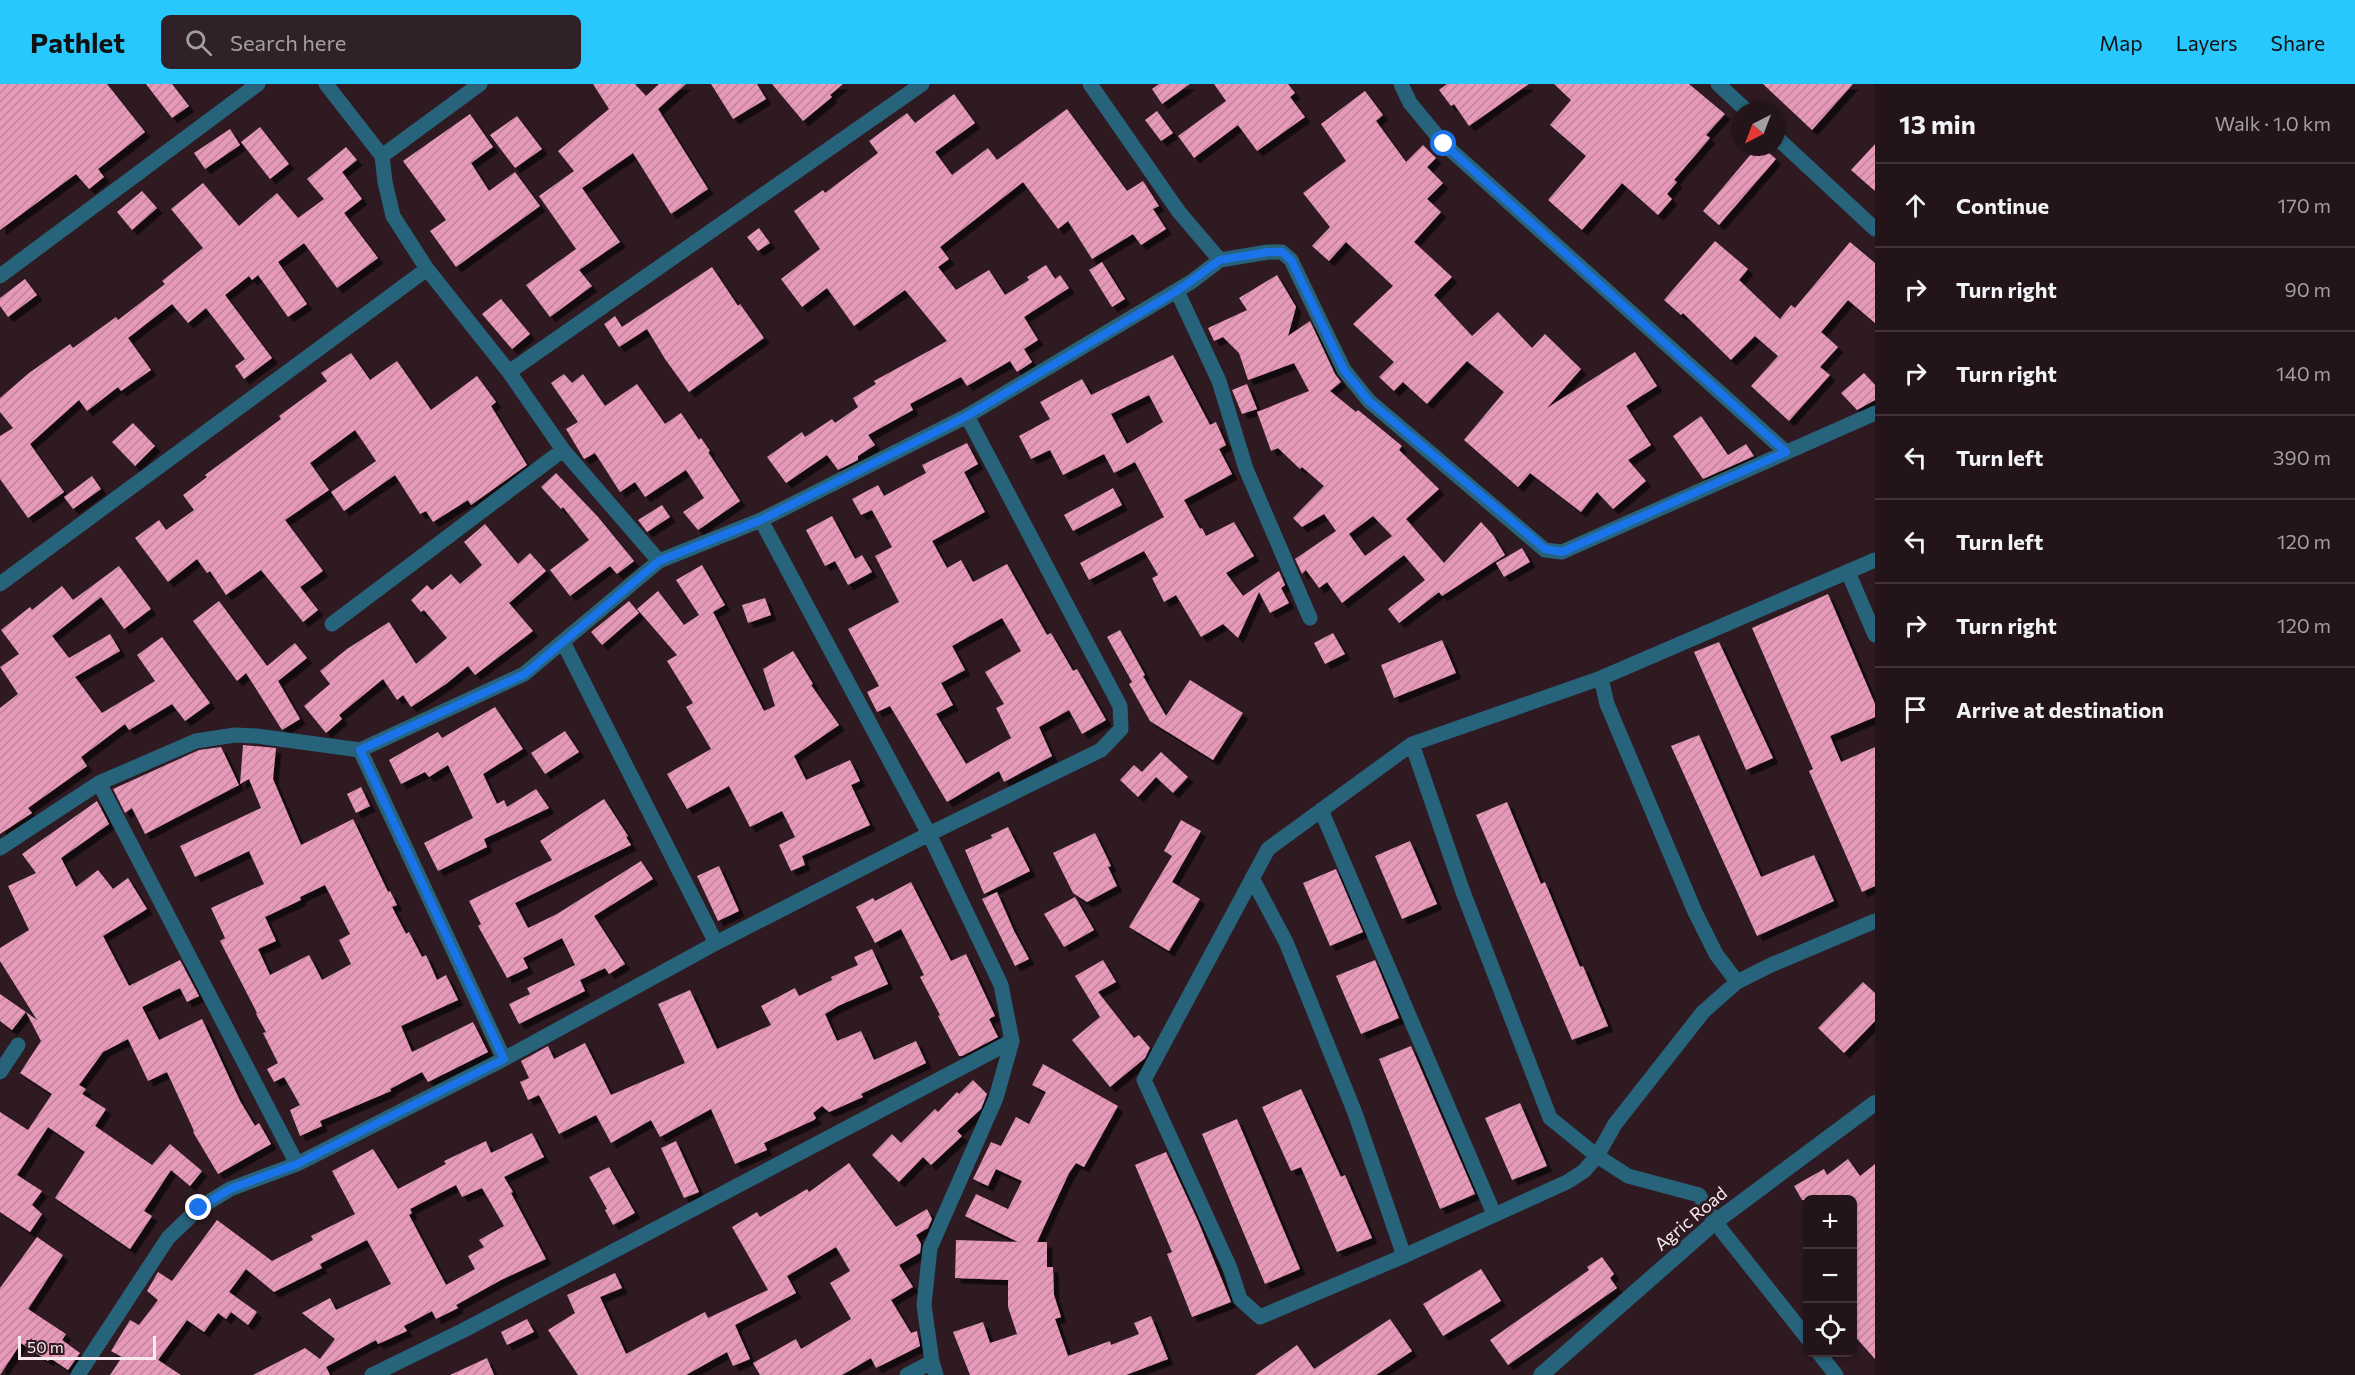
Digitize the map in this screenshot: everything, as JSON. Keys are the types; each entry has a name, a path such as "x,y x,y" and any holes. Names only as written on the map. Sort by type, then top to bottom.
{"street":[{"path":"0,276 258,84"},
{"path":"326,84 382,156 393,216 427,269 509,372 563,450 659,561"},
{"path":"382,156 480,84"},
{"path":"509,372 922,84"},
{"path":"1090,84 1179,212 1220,260"},
{"path":"1401,84 1410,104 1444,144 1786,452"},
{"path":"1718,84 1738,102"},
{"path":"1785,145 1875,229"},
{"path":"0,848 99,783 196,741 218,736 257,736 360,750 525,674 659,561 761,520 967,416 1177,291 1220,260 1282,252 1291,260 1344,370 1354,385 1369,401 1545,549 1562,552 1875,413"},
{"path":"0,584 427,269"},
{"path":"1177,291 1219,381 1246,469 1310,618"},
{"path":"78,1375 168,1239 199,1208 230,1189 297,1164 504,1059 716,943 929,834 1101,750 1121,729 1120,706 967,416"},
{"path":"332,624 563,450"},
{"path":"761,520 929,834 1001,986 1012,1041 996,1098 930,1248 924,1305 934,1369 907,1375"},
{"path":"1875,560 1601,678 1412,744 1268,849 1144,1080 1230,1268 1240,1299 1260,1317 1404,1257 1567,1182 1584,1171 1597,1156 1615,1124 1703,1012 1737,982 1771,965 1875,921"},
{"path":"1848,572 1875,635"},
{"path":"563,642 716,943"},
{"path":"1601,678 1607,704 1695,912 1716,954 1737,982"},
{"path":"1412,744 1462,892 1550,1118 1597,1156 1628,1176 1699,1196 1715,1222 1803,1333"},
{"path":"360,750 504,1059"},
{"path":"99,783 297,1164"},
{"path":"1321,810 1494,1214"},
{"path":"1252,879 1286,942 1355,1113 1404,1257"},
{"path":"372,1375 473,1325 1012,1041"},
{"path":"0,1072 18,1045"},
{"name":"Agric Road","path":"1541,1375 1715,1222 1875,1103"},
{"path":"1821,1357 1836,1375"}],"building":[{"path":"0,84 107,84 145,132 98,169 104,177 89,189 76,174 0,230"},
{"path":"146,84 172,84 189,106 172,118"},
{"path":"593,84 635,84 646,96 659,84 686,84 658,109 708,189 671,214 633,153 582,188 620,242 579,270 592,286 550,317 526,285 576,249 539,196 574,171 558,151 609,109"},
{"path":"711,84 757,84 766,99 733,119"},
{"path":"772,84 843,84 830,95 832,97 803,121"},
{"path":"1159,84 1190,84 1162,104 1152,89"},
{"path":"1214,84 1288,84 1295,93 1290,97 1305,117 1257,151 1238,125 1194,158 1178,136 1226,101"},
{"path":"1447,84 1529,84 1469,126 1454,104 1451,106 1439,90"},
{"path":"1554,84 1689,84 1725,114 1706,135 1710,138 1674,180 1677,182 1667,194 1672,199 1658,215 1622,183 1582,230 1548,200 1586,156 1550,125 1571,100"},
{"path":"1763,84 1853,84 1812,130 1785,105 1785,102"},
{"path":"1365,91 1383,115 1376,121 1406,162 1423,145 1436,158 1427,167 1443,183 1427,199 1441,212 1414,242 1452,277 1434,295 1472,336 1498,312 1532,348 1545,334 1581,369 1547,408 1635,352 1657,386 1626,406 1651,445 1628,460 1646,481 1613,509 1597,492 1581,512 1530,473 1518,487 1464,440 1504,392 1467,361 1427,404 1403,382 1394,391 1379,377 1394,362 1353,324 1393,286 1346,242 1329,261 1312,246 1330,227 1303,193 1346,161 1321,124"},
{"path":"954,94 975,123 935,152 952,175 988,148 997,160 1067,109 1127,191 1143,181 1159,206 1153,209 1166,229 1141,245 1133,234 1092,259 1068,221 1058,229 1023,182 940,247 949,259 938,267 956,290 989,270 1005,295 1029,280 1027,277 1046,265 1055,279 1060,275 1069,288 1024,317 1038,340 1024,349 1032,362 1017,372 1010,361 967,386 961,377 910,404 913,410 868,435 875,445 858,456 858,460 838,470 827,455 786,483 767,457 802,432 805,437 832,419 835,423 858,407 853,398 876,384 874,381 947,341 905,290 854,326 827,288 802,307 781,279 820,249 794,211 823,190 825,193 878,153 869,141 907,113 915,123"},
{"path":"1157,111 1173,133 1161,141 1145,120"},
{"path":"470,114 493,147 471,163 489,191 515,172 540,206 456,267 430,231 446,220 403,161"},
{"path":"517,116 542,149 515,168 490,135"},
{"path":"260,127 289,164 270,179 241,142"},
{"path":"230,129 240,145 205,169 194,153"},
{"path":"1875,144 1875,191 1851,170"},
{"path":"346,147 357,160 342,172 362,199 344,213 378,258 337,288 304,243 278,262 307,304 288,317 258,275 252,280 249,276 225,295 272,358 244,379 235,366 245,359 206,308 188,323 172,304 128,338 151,370 121,391 118,387 87,411 79,400 30,444 64,492 28,518 0,479 0,436 13,428 0,412 0,398 29,373 70,344 73,348 116,317 118,320 165,284 162,281 203,248 171,209 203,183 239,226 277,193 298,218 324,199 307,179"},
{"path":"1749,156 1772,156 1776,159 1719,225 1703,211"},
{"path":"142,191 157,208 132,230 117,212"},
{"path":"759,228 770,243 758,251 747,237"},
{"path":"1715,241 1748,269 1739,280 1780,319 1791,305 1795,308 1850,242 1875,263 1875,323 1848,300 1821,332 1838,347 1820,367 1830,375 1789,421 1751,386 1778,356 1755,336 1731,360 1683,313 1681,315 1664,300"},
{"path":"1102,262 1125,299 1112,307 1089,270"},
{"path":"712,267 738,306 740,304 764,338 689,392 647,329 619,347 604,324 615,316 622,327"},
{"path":"1277,275 1296,307 1288,336 1310,321 1341,382 1330,391 1356,412 1358,410 1402,446 1399,450 1439,489 1406,519 1444,563 1481,522 1493,535 1505,555 1442,596 1439,592 1399,623 1388,609 1425,580 1404,555 1342,603 1327,582 1319,588 1306,570 1302,574 1295,559 1336,531 1324,514 1302,527 1293,518 1324,486 1302,467 1300,469 1278,448 1271,451 1257,412 1309,391 1294,363 1248,380 1239,353 1223,337 1214,341 1208,328 1247,310 1239,298","holes":["1373,516 1392,536 1365,556 1349,534"]},
{"path":"25,279 37,295 8,317 0,306 0,298"},
{"path":"501,299 530,334 512,349 482,314"},
{"path":"351,353 370,380 397,361 431,410 477,376 496,402 491,406 527,465 471,505 468,500 433,522 426,511 420,514 395,475 344,511 331,492 376,461 355,430 310,463 329,490 285,520 323,571 300,587 318,610 303,622 261,570 226,595 210,571 207,573 197,559 168,582 135,538 159,520 166,530 194,510 183,495 207,477 205,475 281,419 279,416 327,381 321,373"},
{"path":"1173,355 1210,425 1216,422 1226,445 1219,449 1232,474 1184,500 1206,536 1234,522 1254,556 1226,573 1243,596 1279,571 1285,585 1281,588 1289,603 1270,613 1259,592 1238,638 1223,624 1201,637 1176,595 1164,602 1152,578 1158,575 1144,551 1089,580 1080,563 1164,517 1135,462 1114,473 1104,454 1063,475 1050,450 1031,459 1019,436 1050,419 1040,402 1082,379 1091,395","holes":["1149,395 1163,422 1127,444 1111,414"]},
{"path":"1864,373 1875,385 1875,400 1857,410 1841,393"},
{"path":"564,374 572,383 583,374 605,406 637,384 665,424 681,413 699,440 701,438 710,451 708,452 740,501 698,530 683,512 704,498 686,470 645,497 635,482 620,492 595,453 584,459 566,429 578,422 551,383"},
{"path":"1247,384 1257,409 1242,414 1232,390"},
{"path":"1701,416 1728,455 1746,444 1754,456 1703,479 1673,436"},
{"path":"133,423 155,446 135,466 112,442"},
{"path":"967,443 978,464 964,472 985,512 932,541 947,568 961,560 973,582 1007,564 1047,635 1051,633 1073,671 1077,669 1106,720 1082,734 1069,710 1039,727 1052,756 1004,782 999,771 947,802 890,706 877,712 867,692 879,686 848,629 899,602 875,556 892,547 872,510 861,515 852,499 878,485 884,496 926,473 922,465","holes":["1002,618 1021,651 985,672 1004,704 996,708 1011,738 966,764 936,714 953,705 941,683 965,670 952,646"]},
{"path":"556,473 598,517 634,561 617,574 610,566 570,596 550,570 589,540 563,507 561,509 541,487"},
{"path":"92,476 101,489 73,509 64,497"},
{"path":"1113,488 1122,505 1073,531 1064,515"},
{"path":"662,505 670,517 647,532 638,520"},
{"path":"832,516 855,559 862,555 872,572 848,585 835,561 825,566 806,530"},
{"path":"485,524 518,564 530,553 546,571 509,603 533,631 475,675 468,666 411,707 403,695 397,700 383,679 339,715 342,719 326,733 304,706 330,684 320,671 347,649 389,622 416,664 447,638 424,610 421,612 411,600 427,585 432,590 451,574 460,584 482,565 464,542"},
{"path":"1522,548 1530,562 1504,577 1496,563"},
{"path":"702,565 725,605 713,612 764,711 775,706 763,669 793,651 813,684 811,685 839,725 794,756 806,780 850,760 860,781 851,785 870,825 802,856 805,865 791,871 779,845 795,837 782,811 750,827 729,786 687,809 667,774 711,749 686,707 693,703 667,661 677,655 637,609 658,591 684,625 699,615 676,580"},
{"path":"119,566 151,609 124,629 101,597 52,636 69,658 110,634 120,651 75,677 102,713 155,681 137,655 162,637 210,703 185,721 172,704 129,730 125,724 81,757 87,766 28,808 32,813 0,834 0,708 18,694 0,667 19,654 1,630 30,607 32,610 62,586 73,600"},
{"path":"1828,594 1875,704 1875,717 1830,736 1841,762 1875,747 1875,886 1862,892 1809,771 1813,769 1752,628"},
{"path":"765,598 771,615 748,623 742,605"},
{"path":"219,601 267,666 295,643 307,658 278,681 300,719 282,730 246,673 237,681 193,621"},
{"path":"629,601 639,613 602,645 591,632"},
{"path":"1120,630 1145,675 1132,682 1107,637"},
{"path":"1333,633 1345,654 1325,664 1314,643"},
{"path":"1442,640 1456,673 1394,698 1381,665"},
{"path":"1719,642 1773,758 1746,770 1694,652"},
{"path":"1143,676 1166,716 1190,680 1243,713 1213,760 1150,721 1129,684"},
{"path":"495,707 523,749 483,774 497,804 504,800 507,807 536,789 549,808 484,839 487,847 438,871 424,843 473,818 448,765 429,777 425,772 401,784 389,760 438,732 442,738"},
{"path":"565,731 579,752 545,774 531,753"},
{"path":"1699,735 1761,877 1814,855 1834,901 1757,936 1671,746"},
{"path":"243,745 276,748 273,779 301,845 353,819 388,892 390,891 397,905 392,907 406,934 409,932 422,957 426,955 437,980 446,975 458,1000 401,1026 412,1052 473,1022 488,1052 428,1082 422,1072 390,1089 391,1091 320,1121 322,1126 300,1136 290,1110 300,1105 284,1077 274,1082 267,1069 278,1063 263,1033 266,1032 257,1013 220,941 225,938 211,908 264,884 249,851 195,877 180,846 261,808 249,779 240,784","holes":["325,885 350,934 339,940 351,964 322,980 309,955 270,975 258,949 276,941 265,917 301,900 300,897"]},
{"path":"221,747 239,785 145,834 132,808 125,813 113,789 199,750"},
{"path":"1161,752 1188,777 1173,793 1156,777 1138,797 1120,780 1134,765 1142,772"},
{"path":"361,787 370,806 356,813 347,794"},
{"path":"604,799 628,836 626,837 631,845 515,903 528,928 557,914 641,861 653,879 594,916 625,964 609,974 605,968 580,980 585,991 519,1024 509,1004 530,994 527,988 575,965 562,938 523,958 528,968 507,978 478,926 481,924 469,901 552,860 540,841"},
{"path":"97,801 109,824 61,858 76,887 98,870 113,889 128,878 147,909 103,936 129,986 180,960 199,996 187,1002 180,988 142,1007 159,1040 202,1019 240,1101 255,1126 259,1123 271,1144 218,1174 193,1132 167,1072 148,1081 128,1039 103,1052 79,1085 86,1089 82,1094 106,1109 95,1126 152,1165 170,1144 202,1171 190,1186 171,1170 144,1211 152,1216 130,1249 55,1198 85,1152 48,1127 17,1175 42,1191 32,1205 42,1214 30,1232 0,1212 0,1112 28,1130 52,1094 20,1073 41,1041 26,1012 37,1020 0,961 0,948 29,930 8,886 36,873 22,854"},
{"path":"1507,802 1541,884 1545,882 1580,967 1583,966 1608,1026 1572,1040 1476,815"},
{"path":"1181,820 1201,831 1172,882 1200,899 1169,951 1129,927 1172,856 1164,851"},
{"path":"1008,827 1030,871 984,894 965,850 992,838 991,835"},
{"path":"1095,833 1111,866 1108,867 1117,886 1087,902 1073,893 1053,853"},
{"path":"1410,841 1437,904 1402,919 1375,856"},
{"path":"719,866 739,911 718,921 697,876"},
{"path":"1336,869 1363,932 1330,946 1303,883"},
{"path":"911,882 951,961 966,954 995,1016 989,1019 998,1037 962,1056 959,1056 938,1016 940,1015 920,977 924,975 901,929 875,943 856,907 873,898 875,901"},
{"path":"997,892 1029,959 1015,966 982,899"},
{"path":"1075,897 1094,930 1064,947 1044,914"},
{"path":"872,949 888,984 825,1014 837,1041 861,1031 874,1060 916,1041 926,1063 861,1094 863,1097 829,1112 822,1106 813,1113 816,1118 814,1120 764,1143 767,1150 735,1164 711,1109 660,1137 651,1120 611,1143 596,1115 559,1134 539,1095 528,1100 520,1082 529,1078 521,1061 548,1046 554,1059 585,1043 611,1095 685,1063 658,1004 690,990 717,1049 771,1025 761,1006 795,988 799,996 832,980 831,977 858,965 854,957"},
{"path":"1103,960 1116,982 1098,992 1134,1038 1139,1035 1150,1048 1145,1058 1110,1087 1072,1040 1100,1017 1075,976"},
{"path":"1375,960 1399,1018 1361,1034 1336,976"},
{"path":"1863,982 1875,993 1875,1021 1844,1053 1818,1028"},
{"path":"0,994 26,1012 12,1030 0,1021"},
{"path":"1411,1046 1475,1194 1440,1209 1379,1059"},
{"path":"1043,1064 1118,1106 1084,1167 1076,1163 1069,1173 1037,1242 1047,1242 1047,1267 1053,1267 1054,1295 1061,1317 1055,1319 1068,1356 1110,1341 1111,1345 1139,1334 1134,1323 1151,1316 1168,1359 1126,1375 970,1375 953,1332 983,1322 990,1343 1017,1334 1008,1307 1008,1280 955,1278 956,1240 1018,1242 965,1216 976,1194 1008,1209 1022,1181 996,1169 988,1186 973,1179 991,1142 1001,1146 1016,1117 1029,1124 1046,1092 1032,1085"},
{"path":"973,1080 987,1094 981,1109 957,1131 962,1136 931,1165 923,1157 899,1182 872,1155 892,1134 901,1143 935,1109 938,1112 957,1092 959,1094"},
{"path":"1301,1089 1341,1177 1345,1175 1372,1238 1337,1252 1301,1167 1291,1171 1262,1107"},
{"path":"1520,1103 1547,1166 1512,1180 1485,1118"},
{"path":"1237,1119 1300,1269 1265,1284 1202,1134"},
{"path":"532,1133 544,1157 504,1177 546,1259 501,1280 456,1305 458,1308 436,1319 432,1311 404,1326 407,1331 378,1344 376,1340 326,1367 330,1375 253,1375 305,1348 320,1359 335,1339 302,1313 330,1298 336,1310 391,1284 367,1240 320,1264 322,1268 274,1292 246,1269 229,1292 257,1312 248,1325 231,1312 226,1319 218,1313 204,1332 187,1320 158,1360 181,1375 110,1375 122,1357 111,1351 130,1320 139,1325 158,1300 147,1291 158,1272 172,1281 217,1220 272,1261 313,1240 311,1236 355,1214 332,1171 373,1149 398,1189 446,1164 444,1161 486,1141 491,1153","holes":["456,1185 462,1197 482,1188 504,1226 479,1240 484,1247 468,1256 475,1269 446,1285 409,1215 412,1213 410,1209"]},
{"path":"676,1141 699,1192 684,1198 661,1148"},
{"path":"1166,1152 1198,1221 1231,1302 1192,1317 1167,1254 1172,1252 1135,1165"},
{"path":"1848,1159 1860,1176 1875,1164 1875,1359 1857,1339 1857,1195 1803,1195 1802,1200 1794,1186 1824,1169 1827,1175"},
{"path":"849,1163 896,1227 927,1209 932,1219 928,1228 916,1235 921,1244 920,1253 899,1265 913,1287 891,1300 911,1333 917,1331 920,1346 876,1368 871,1358 842,1375 760,1375 753,1363 796,1339 801,1349 851,1319 830,1283 850,1271 836,1247 787,1276 796,1293 735,1325 750,1359 733,1366 727,1352 686,1375 578,1375 548,1330 575,1313 567,1295 615,1273 622,1288 600,1297 626,1354 705,1312 708,1318 768,1290 732,1227 757,1212 760,1217 807,1189 809,1192"},
{"path":"609,1167 635,1213 613,1225 589,1177"},
{"path":"37,1237 63,1255 28,1309 66,1334 62,1340 80,1353 68,1370 50,1358 48,1361 21,1343 0,1375 0,1288"},
{"path":"1602,1257 1614,1274 1610,1278 1617,1288 1508,1365 1490,1340 1589,1270 1587,1267"},
{"path":"1481,1269 1501,1301 1443,1336 1423,1304"},
{"path":"527,1319 534,1332 507,1345 501,1332"},
{"path":"1390,1319 1412,1351 1376,1375 1255,1375 1297,1345 1314,1369"},
{"path":"487,1358 494,1375 450,1375"}],"route":[{"path":"199,1208 230,1189 297,1164 504,1059 360,750 525,674 659,561 761,520 967,416 1177,291 1220,260 1282,252 1291,260 1344,370 1354,385 1369,401 1545,549 1562,552 1786,452 1444,144"}]}
